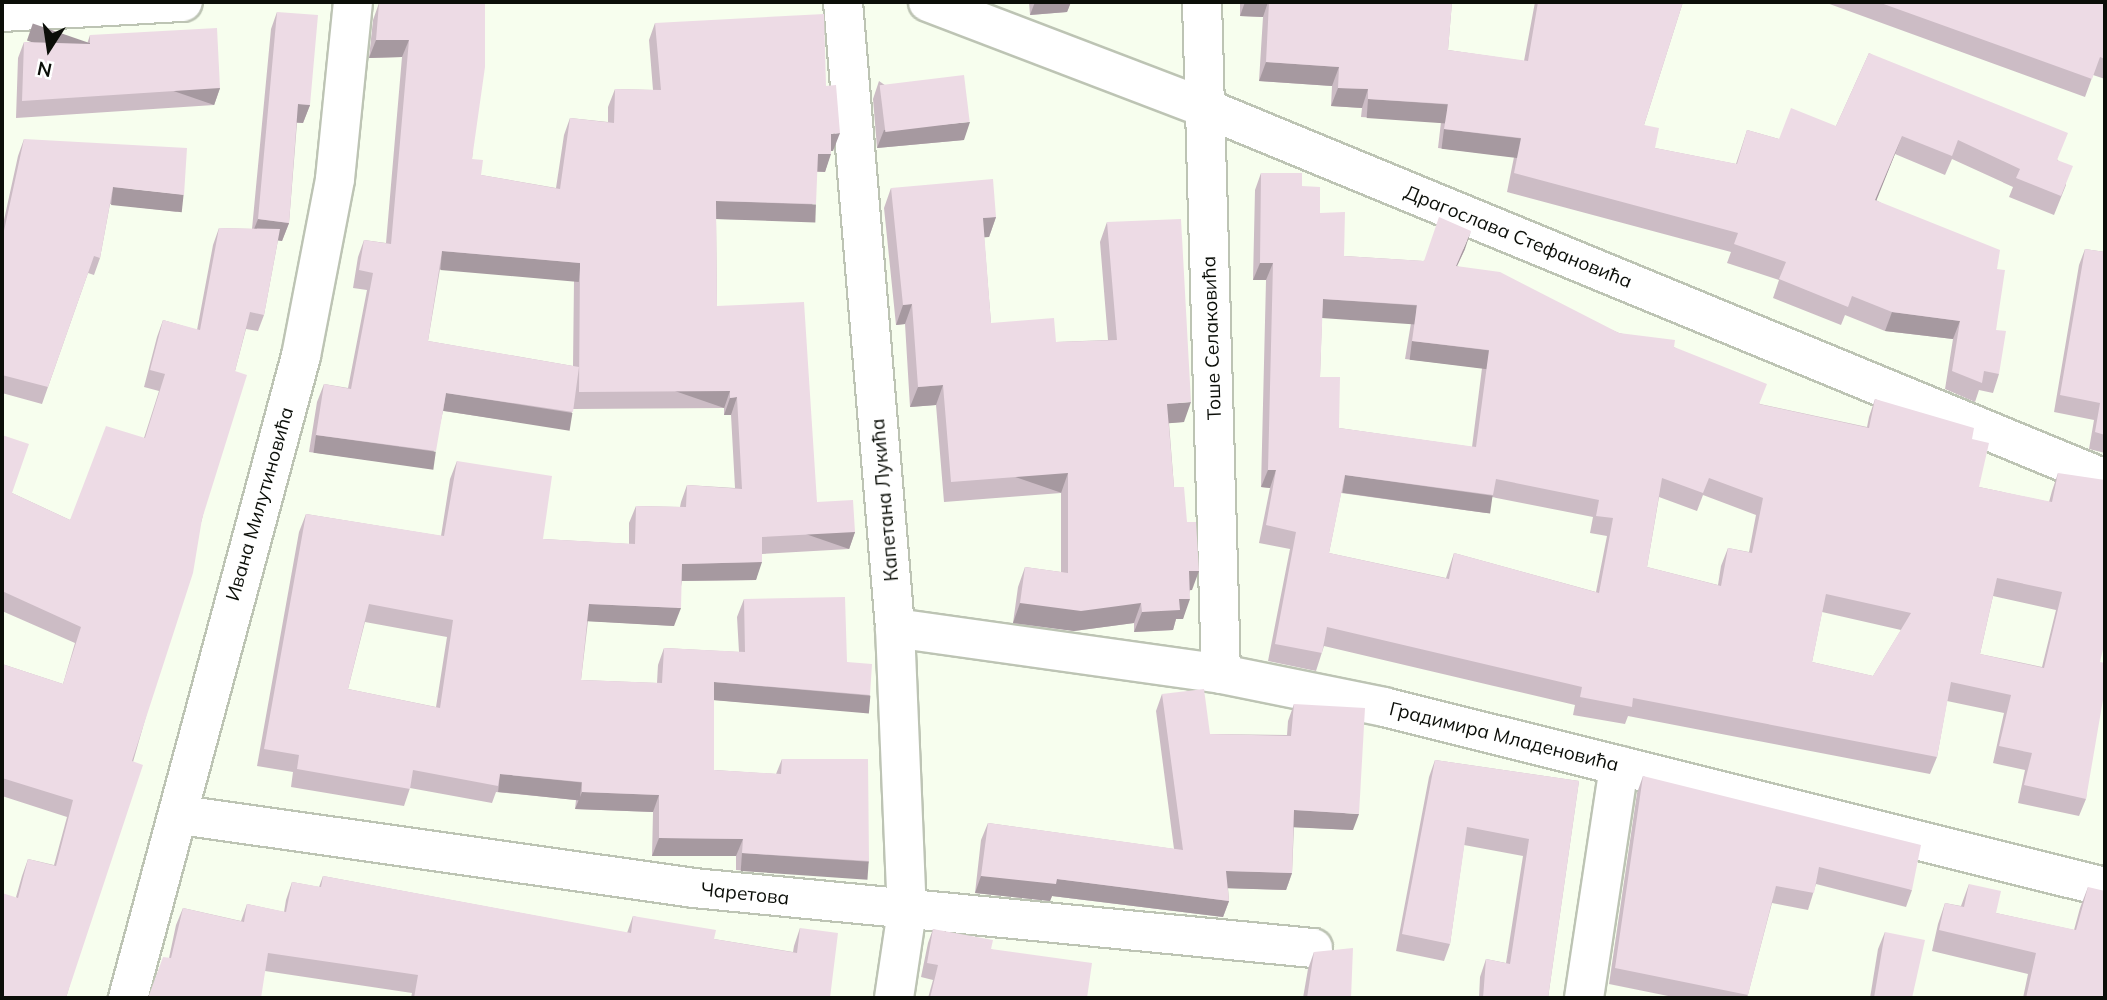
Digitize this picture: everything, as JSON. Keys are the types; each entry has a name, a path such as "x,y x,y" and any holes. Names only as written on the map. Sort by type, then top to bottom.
{"street":[{"path":"2,12 183,2"},
{"name":"Ивана Милутиновића","path":"128,998 181,814 315,295 354,2"},
{"name":"Капетана Лукића","path":"844,2 895,628 907,911 894,998"},
{"name":"Драгослава Стефановића","path":"928,2 1205,108 2105,479"},
{"name":"Тоше Селаковића","path":"1202,2 1221,674"},
{"name":"Градимира Младеновића","path":"895,628 1221,674 1619,766 2105,887"},
{"path":"1584,998 1619,766"},
{"name":"Чаретова","path":"181,814 694,888 907,911 1312,948"}],"building":[{"path":"485,2 485,67 472,159 483,160 481,175 560,189 570,118 614,123 615,89 661,90 655,23 824,14 826,86 836,85 840,133 831,134 831,154 818,154 816,204 716,201 717,306 804,302 817,502 853,500 855,532 762,537 762,562 682,564 681,608 589,604 581,680 662,683 664,648 745,652 744,599 845,597 847,662 872,664 870,695 714,682 714,770 781,774 782,759 868,759 869,861 742,853 743,839 659,838 659,795 582,792 582,782 500,774 498,786 413,770 410,789 297,769 299,755 264,749 306,514 444,536 457,461 552,476 543,539 635,544 636,506 686,507 687,485 742,489 737,397 730,398 730,391 579,392 580,263 442,251 428,341 579,367 573,412 446,393 436,451 316,435 324,384 351,389 373,273 359,270 364,240 391,244 409,40 376,40 379,3","holes":["369,604 453,620 440,708 348,689"]},
{"path":"1269,2 1452,2 1448,50 1528,61 1538,2 1683,2 1644,125 1659,128 1655,148 1737,164 1747,130 1779,139 1791,108 1836,126 1869,53 2068,133 2057,160 2073,166 2061,196 2016,178 2020,169 1958,140 1952,156 1902,136 1875,200 2000,250 1997,269 2005,270 1996,330 2006,331 1999,374 1984,371 1982,383 1952,371 1960,321 1892,312 1852,296 1848,307 1779,279 1786,262 1734,244 1738,233 1514,173 1521,138 1444,129 1448,104 1368,99 1368,89 1338,88 1339,67 1266,62"},
{"path":"1878,2 2105,2 2105,59 2100,57 2092,79"},
{"path":"277,12 318,15 310,105 298,104 289,223 258,219"},
{"path":"217,28 220,88 22,101 24,42 90,44 90,35"},
{"path":"964,75 970,122 885,132 880,85"},
{"path":"24,139 187,148 184,195 113,187 100,258 94,256 48,387 2,375 2,240"},
{"path":"1261,173 1302,173 1302,186 1320,187 1320,213 1345,212 1344,256 1424,261 1439,217 1471,231 1456,266 1500,272 1619,333 1675,340 1674,347 1767,384 1759,404 1869,428 1875,399 1974,428 1972,439 1989,443 1979,487 2052,502 2058,473 2105,480 2105,641 2100,662 2105,663 2105,688 2086,799 2024,785 2032,753 1999,746 2011,695 1951,682 1937,757 1633,698 1632,707 1580,697 1582,687 1327,627 1322,653 1275,644 1296,532 1266,525 1276,470 1268,470 1273,263 1260,263","holes":["1323,299 1417,305 1412,341 1489,350 1476,447 1339,428 1340,377 1320,377","1345,475 1493,495 1496,479 1599,500 1596,516 1613,518 1599,593 1454,553 1449,579 1329,553","1662,478 1703,493 1709,478 1763,498 1752,553 1728,548 1721,586 1647,567","1997,578 2062,592 2044,668 1980,654","1826,594 1911,613 1873,676 1812,662"]},
{"path":"993,179 996,217 983,218 991,323 1054,318 1056,342 1117,340 1107,222 1181,219 1191,402 1167,404 1174,487 1184,487 1187,522 1196,522 1199,571 1189,571 1190,599 1179,599 1180,610 1142,612 1141,603 1081,611 1020,603 1025,567 1068,573 1068,473 951,482 943,385 918,387 912,304 903,305 891,188"},
{"path":"219,228 280,229 264,315 250,312 235,371 247,375 202,519 193,573 132,761 143,765 66,998 2,998 2,893 18,898 28,859 56,866 73,800 2,778 2,664 63,684 81,627 2,591 2,435 29,444 12,493 70,520 106,426 145,438 165,374 150,370 163,320 200,330"},
{"path":"2085,249 2105,252 2105,435 2095,432 2100,403 2060,395"},
{"path":"1204,689 1210,734 1291,736 1294,704 1365,708 1359,814 1294,810 1292,873 1226,871 1229,901 1057,879 1056,884 981,876 988,823 1183,850 1162,694"},
{"path":"1435,760 1579,781 1548,998 1483,998 1486,959 1510,964 1529,839 1467,827 1450,944 1402,934"},
{"path":"1643,776 1921,845 1912,890 1819,867 1814,893 1776,886 1748,995 1615,968"},
{"path":"323,876 631,933 633,916 716,930 714,939 797,953 800,928 838,933 830,998 414,998 418,975 268,953 261,998 148,998 163,957 171,958 183,908 244,922 247,904 286,912 292,882 321,887"},
{"path":"1969,884 2001,891 1996,913 2076,930 2088,887 2105,891 2105,998 2026,998 2036,953 1939,930 1945,903 1964,907"},
{"path":"933,929 993,940 991,949 1092,963 1087,998 930,998 938,965 927,963"},
{"path":"1885,932 1925,940 1912,998 1874,998"},
{"path":"1353,948 1351,998 1307,998 1314,952"}]}
